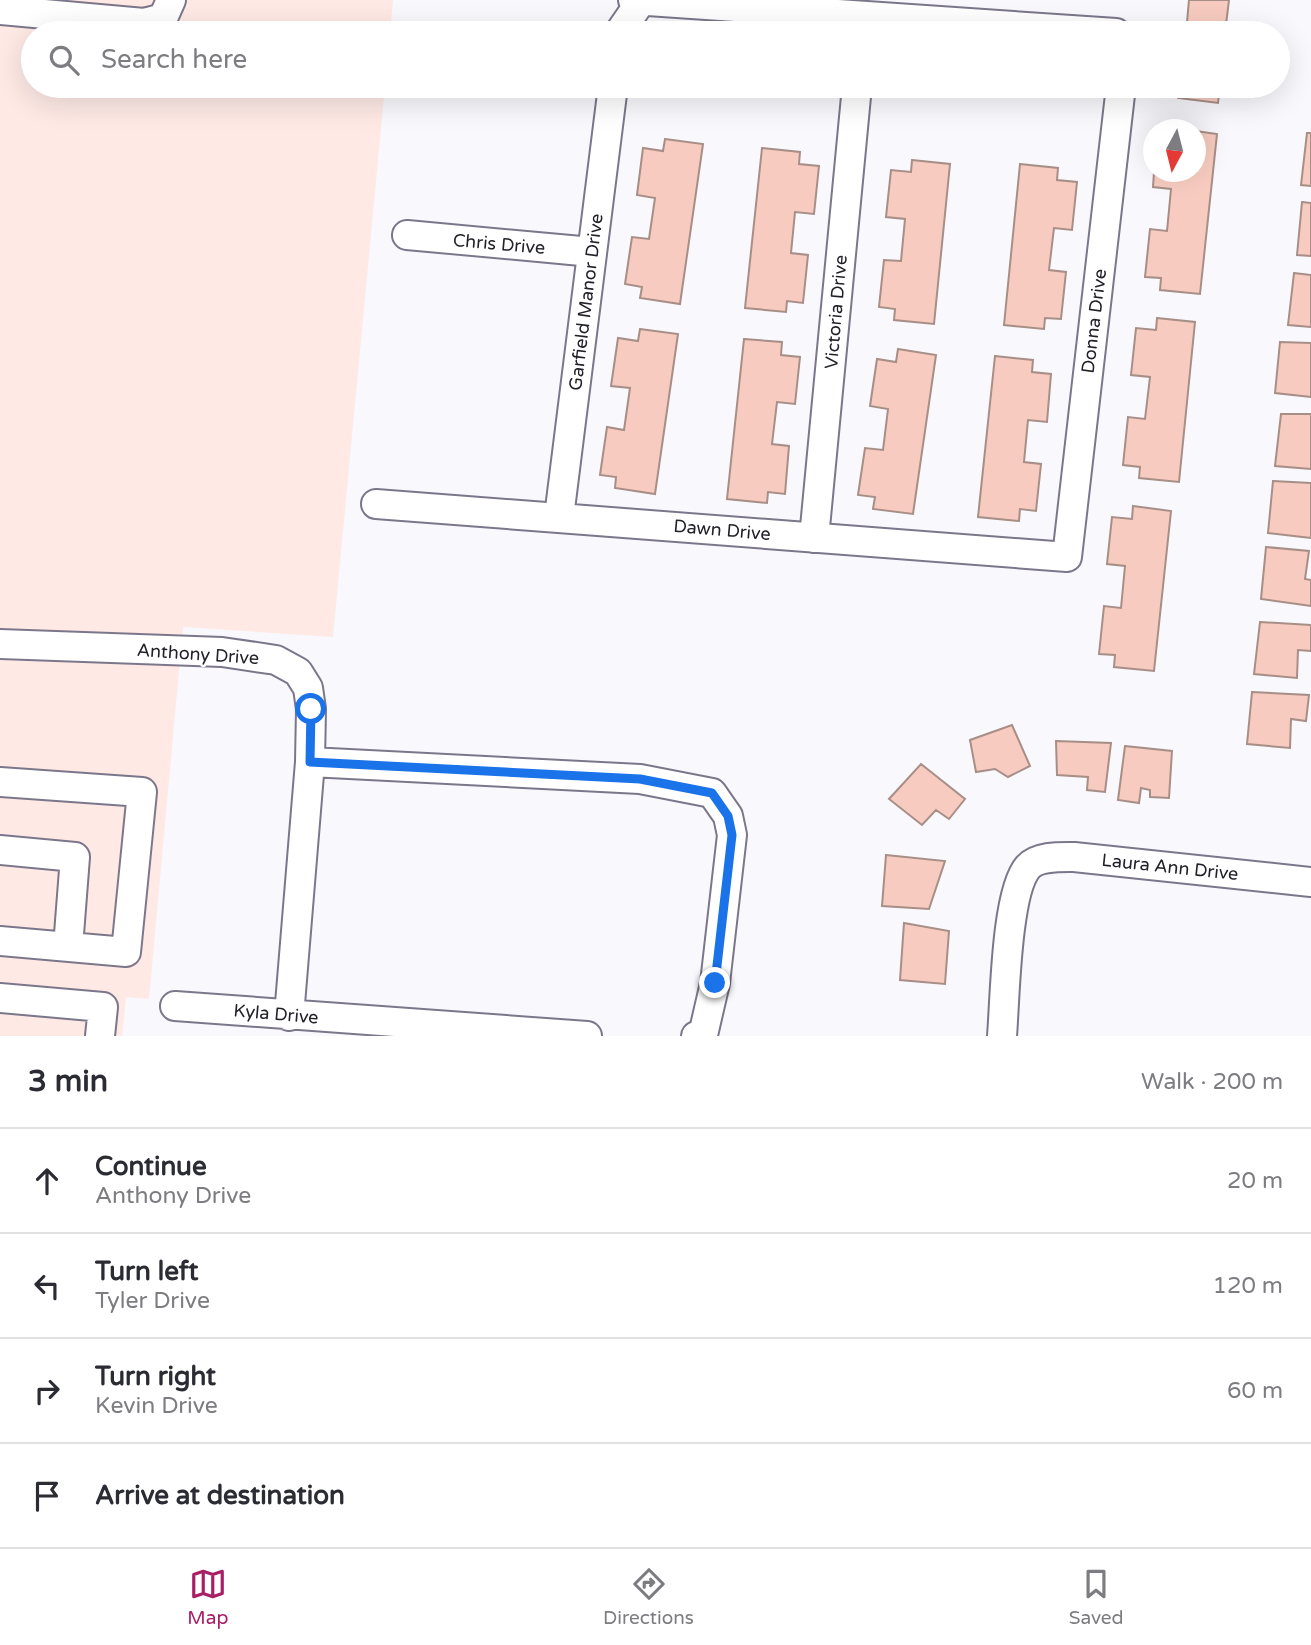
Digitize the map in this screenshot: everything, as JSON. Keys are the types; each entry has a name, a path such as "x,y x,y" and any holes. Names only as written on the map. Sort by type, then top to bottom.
{"street":[{"path":"152,21 163,18 171,0"},
{"path":"633,0 835,21"},
{"path":"627,21 641,0"},
{"path":"0,10 122,21"},
{"name":"Garfield Manor Drive","path":"559,517 611,98"},
{"name":"Victoria Drive","path":"814,538 856,98"},
{"name":"Donna Drive","path":"1067,557 1120,98"},
{"name":"Chris Drive","path":"407,235 592,252"},
{"name":"Dawn Drive","path":"376,504 1067,557"},
{"name":"Anthony Drive","path":"0,644 222,652 276,660 298,672 308,688 311,709 310,762 289,1016"},
{"path":"310,762 640,779 712,793 728,816 732,835 715,983 699,1035"},
{"path":"0,782 142,793 126,952 0,941"},
{"path":"0,850 75,857 68,947"},
{"name":"Laura Ann Drive","path":"1002,1036 1014,905 1018,882 1029,865 1055,857 1074,857 1311,882"},
{"path":"0,998 103,1007 100,1036"},
{"name":"Kyla Drive","path":"175,1006 587,1036"}],"shaded area":[{"path":"0,0 393,0 391,21 21,21 21,98 384,98 333,637 183,627 149,999 126,997 122,1036 0,1036"}],"building":[{"path":"1189,0 1229,0 1226,21 1187,21"},
{"path":"1178,98 1219,98 1218,103"},
{"path":"1206,132 1217,134 1200,294 1160,290 1161,278 1145,277 1150,229 1167,231 1171,189 1153,187 1153,182 1206,182"},
{"path":"1307,133 1311,133 1311,186 1301,185"},
{"path":"665,139 703,144 680,304 640,298 642,287 625,284 632,237 649,239 655,198 637,195 643,148 663,151"},
{"path":"762,148 800,152 799,164 819,166 814,214 795,212 791,253 808,255 803,303 787,301 786,312 745,308"},
{"path":"912,160 950,164 934,324 894,320 895,309 879,307 884,260 901,261 905,219 886,217 891,170 911,172"},
{"path":"1020,164 1058,168 1057,180 1077,182 1072,230 1054,228 1049,270 1066,272 1061,319 1045,318 1044,329 1004,325"},
{"path":"1302,202 1311,203 1311,256 1297,255"},
{"path":"1294,273 1311,275 1311,327 1288,325"},
{"path":"1157,318 1195,322 1179,482 1139,478 1140,467 1123,465 1128,417 1145,419 1150,377 1131,375 1136,328 1156,330"},
{"path":"640,329 678,334 655,494 615,488 616,477 600,475 607,427 624,430 630,388 611,386 618,338 638,341"},
{"path":"744,339 782,342 781,355 800,357 795,404 777,402 772,444 789,446 785,494 768,492 767,503 727,499"},
{"path":"1280,342 1311,343 1311,397 1275,393"},
{"path":"898,349 936,355 913,514 873,509 875,497 858,495 865,448 883,450 888,409 870,406 877,359 896,362"},
{"path":"995,356 1033,360 1032,372 1051,374 1047,422 1028,420 1024,462 1041,464 1036,511 1020,509 1019,521 978,517"},
{"path":"1281,414 1311,414 1311,469 1275,466"},
{"path":"1273,481 1311,483 1311,538 1268,533"},
{"path":"1133,506 1171,511 1154,671 1114,667 1115,655 1099,654 1104,606 1121,608 1125,566 1107,564 1112,517 1132,519"},
{"path":"1266,547 1309,551 1305,579 1311,580 1311,606 1261,599"},
{"path":"1260,622 1311,625 1311,651 1298,650 1297,678 1254,674"},
{"path":"1252,692 1309,695 1306,721 1291,719 1290,748 1247,744"},
{"path":"1012,725 1030,766 1008,777 995,769 976,772 970,740"},
{"path":"1056,741 1111,743 1105,792 1087,790 1088,777 1057,775"},
{"path":"1125,746 1172,751 1169,798 1150,797 1150,790 1141,788 1139,803 1118,800"},
{"path":"921,764 965,799 949,819 936,810 922,825 889,799"},
{"path":"886,855 945,861 929,909 882,906"},
{"path":"904,923 949,931 945,984 900,980"}],"route":[{"path":"311,709 310,762 640,779 712,793 728,816 732,835 715,983"}]}
